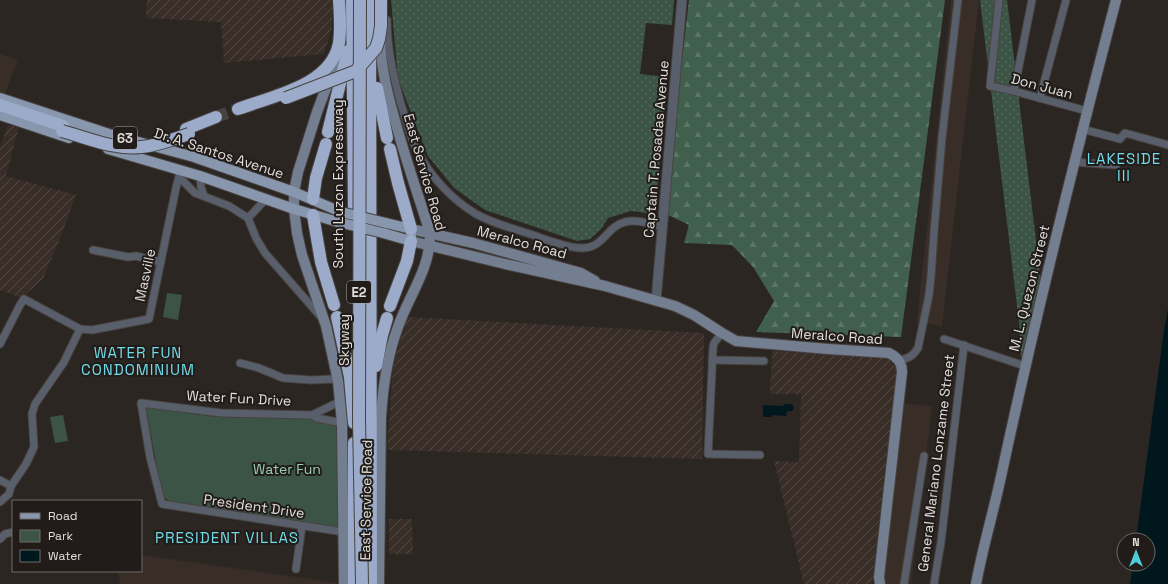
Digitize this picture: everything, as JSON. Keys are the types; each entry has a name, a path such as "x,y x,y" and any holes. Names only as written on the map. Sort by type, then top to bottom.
{"highway":[{"path":"339,0 339,43 336,53 322,72 310,81 240,112 356,70 376,48 381,26 381,0"},
{"path":"313,199 316,178 348,52 352,0"},
{"name":"South Luzon Expressway","path":"352,0 348,423 354,584"},
{"name":"Skyway","path":"360,0 359,420 362,584"},
{"name":"Skyway","path":"366,0 367,584"},
{"name":"E2","path":"370,0 371,584"},
{"path":"370,33 378,97 388,144 411,235 407,261 382,335 377,364 371,420"},
{"path":"0,105 114,146 140,148 164,143 217,120"},
{"path":"0,110 62,128"},
{"path":"313,215 322,262 350,377 348,423"}],"main road":[{"path":"344,584 344,532 348,423 340,401 338,381 326,326 302,255 297,234 294,209 294,192 303,153 339,54 344,26 345,0"},
{"name":"East Service Road","path":"379,584 382,393 393,342 405,308 423,271 430,246 430,233 402,144 385,81 382,65 381,0"},
{"name":"M. L. Quezon Street","path":"976,584 980,560 998,489 1025,366 1086,111 1116,0"},
{"name":"Dr. A. Santos Avenue","path":"0,98 109,134 194,157 273,184 313,199 340,217"},
{"name":"Dr. A. Santos Avenue","path":"0,115 179,173 200,176 313,215 340,217 411,235 430,246"},
{"path":"267,198 273,184"},
{"path":"313,199 313,215"},
{"name":"Dr. A. Santos Avenue","path":"411,235 430,233"},
{"name":"Meralco Road","path":"430,233 473,243 581,273 604,286"},
{"name":"Meralco Road","path":"430,246 604,286 655,300 680,308 736,341 744,343 889,353 899,360"},
{"path":"880,584 902,372 902,366 899,360"}],"street":[{"path":"387,0 387,37 391,65 409,130 416,149 426,166 443,188 454,198 476,214 490,221 581,248 594,246 615,226 625,222 638,221 661,226"},
{"name":"Captain T. Posadas Avenue","path":"655,300 679,0"},
{"name":"Captain T. Posadas Avenue","path":"661,226 682,0"},
{"path":"899,360 908,358 915,353 918,348 929,295 942,138 958,0"},
{"name":"Don Juan","path":"999,0 990,86 1014,91 1086,111"},
{"path":"1014,91 1032,0"},
{"path":"1040,98 1066,0"},
{"path":"1082,129 1120,139 1125,133 1168,145"},
{"path":"1074,162 1116,165"},
{"path":"179,173 195,193 229,206 248,218 256,238 265,253 307,300 322,318 326,326"},
{"name":"Masville","path":"0,344 24,299 80,329 92,330 149,319 179,173"},
{"path":"200,176 200,187 204,196"},
{"path":"248,218 267,198"},
{"path":"94,250 128,257 136,256 161,262"},
{"path":"0,502 9,494 11,486 26,464 34,447 32,414 35,404 64,362 80,329"},
{"path":"722,333 714,343 712,360 708,454 760,455"},
{"path":"944,339 1025,366"},
{"name":"General Mariano Lonzame Street","path":"934,584 941,542 964,345"},
{"path":"712,360 764,361"},
{"path":"240,363 259,368 283,378 311,380 334,379 338,381"},
{"name":"Water Fun Drive","path":"162,504 150,457 141,403 221,413 312,415 340,401"},
{"name":"Water Fun Drive","path":"312,415 317,418 348,423"},
{"path":"904,584 924,456"},
{"path":"0,480 11,486"},
{"name":"President Drive","path":"162,504 344,532"},
{"path":"296,569 302,526"},
{"path":"0,539 5,534 12,532"}],"shaded area":[{"path":"147,0 333,0 332,28 324,54 224,63 221,22 146,18"},
{"path":"951,0 979,0 942,326 917,322"},
{"path":"0,54 18,60 5,93 0,92"},
{"path":"8,125 19,127 6,176 76,195 43,279 21,298 0,290 0,147"},
{"path":"407,317 704,333 702,459 387,450 393,366"},
{"path":"772,351 887,357 897,369 872,584 804,584 774,461 799,462 801,394 770,394"},
{"path":"901,403 932,406 911,584 884,584 883,577"},
{"path":"389,519 412,519 413,554 389,554"},
{"path":"142,555 338,583 338,584 120,584 118,572 142,572"}],"green space":[{"path":"391,0 674,0 672,25 646,23 640,74 667,77 655,214 631,211 608,218 601,229 590,239 577,241 485,210 454,188 428,156 398,79"},
{"path":"689,0 945,0 901,337 756,332 774,301 753,267 732,245 684,243 689,225 664,213"},
{"path":"980,0 1007,0 1041,282 1021,359 1019,322"},
{"path":"167,293 182,295 178,320 163,317"},
{"name":"Water Fun","path":"146,407 216,417 316,419 341,426 339,529 172,503 162,496"},
{"path":"63,415 68,441 55,443 50,417"}],"water":[{"path":"1168,309 1168,584 1130,584 1132,572 1156,572 1156,532 1137,532"},
{"path":"785,404 792,404 794,408 792,411 787,411 786,416 772,415 772,417 763,417 763,405 783,406"}],"tunnel":[{"path":"216,117 238,109"}],"district":[{"name":"LAKESIDE III","path":"1124,166"},
{"name":"WATER FUN CONDOMINIUM","path":"138,360"},
{"name":"PRESIDENT VILLAS","path":"227,537"}]}
